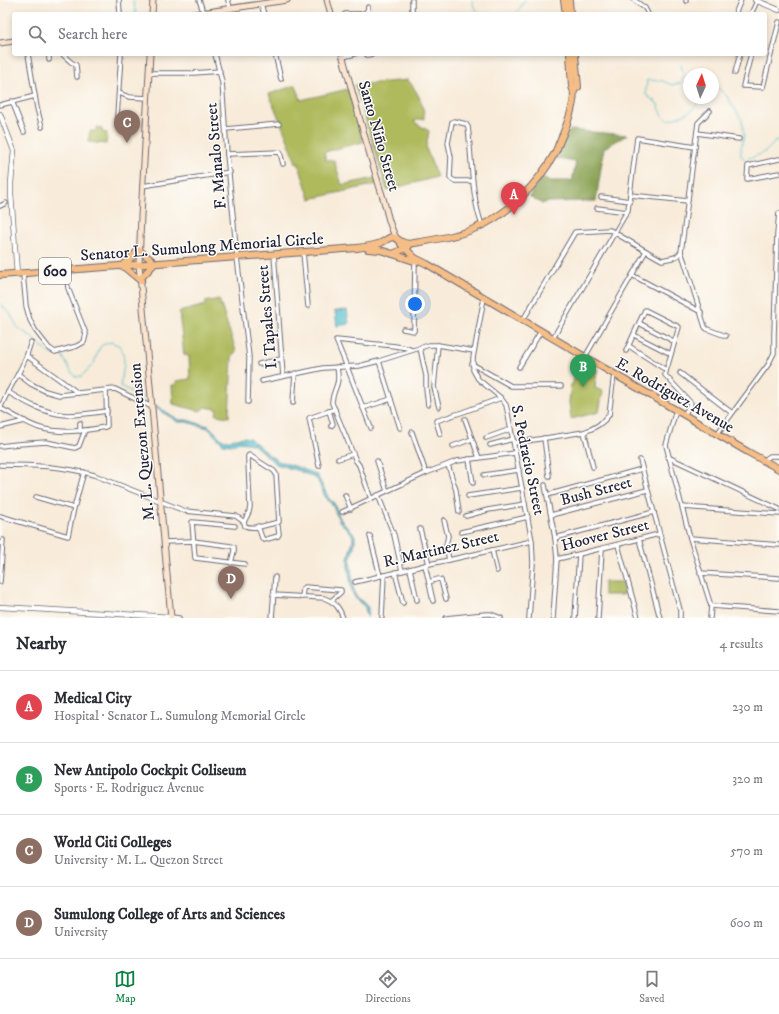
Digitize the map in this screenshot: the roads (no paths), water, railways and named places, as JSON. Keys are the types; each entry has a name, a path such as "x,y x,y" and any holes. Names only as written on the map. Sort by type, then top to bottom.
{"main road":[{"path":"152,12 153,0"},
{"path":"209,12 286,0"},
{"path":"327,0 330,12"},
{"path":"564,0 566,12"},
{"path":"569,0 570,12"},
{"path":"0,43 12,41"},
{"name":"M. L. Quezon Extension","path":"150,56 139,264 171,618"},
{"name":"Santo Niño Street","path":"342,56 391,225 395,236 401,244"},
{"name":"600","path":"388,239 392,237 401,244 409,244 467,231 488,222 516,202 535,182 548,165 555,153 564,130 573,102 574,90 572,87 570,56"},
{"name":"600","path":"574,90 578,87 575,56"},
{"name":"Santo Niño Street","path":"388,239 391,234 391,225"},
{"path":"388,239 385,248 390,253"},
{"name":"Senator L. Sumulong Memorial Circle","path":"0,275 357,248 376,245 388,239"},
{"name":"600","path":"390,253 401,244 427,241"},
{"name":"E. Rodriguez Avenue","path":"401,244 415,258 779,469"},
{"name":"Senator L. Sumulong Memorial Circle","path":"357,248 390,253"},
{"path":"139,250 155,264 140,280 123,266 139,250"},
{"name":"E. Rodriguez Avenue","path":"390,253 435,269"}],"street":[{"path":"119,0 120,12"},
{"path":"199,0 204,12"},
{"path":"228,0 230,8"},
{"path":"412,0 412,12"},
{"path":"634,0 645,8 647,12"},
{"path":"736,12 741,0"},
{"path":"752,12 758,1 779,10"},
{"path":"261,4 263,12"},
{"path":"366,12 368,7"},
{"path":"750,56 743,86 763,87 779,22"},
{"path":"28,56 42,127"},
{"path":"64,56 76,65 76,77"},
{"path":"117,117 121,56"},
{"name":"F. Manalo Street","path":"216,56 222,82 237,257 249,357 248,402"},
{"path":"275,56 281,79"},
{"path":"735,73 739,56"},
{"path":"149,73 194,73 220,71"},
{"path":"118,93 129,97 148,98"},
{"path":"0,105 35,96"},
{"path":"12,101 24,132"},
{"path":"523,320 575,232 610,230 662,260 677,256 680,252 699,122 710,111"},
{"path":"0,114 14,151 11,194 20,274 26,306 35,330 55,352 77,346 84,342 86,334 68,288 66,270"},
{"path":"473,180 455,181 450,178 451,157 448,143 452,122 466,124 468,127 478,215 482,225"},
{"path":"226,129 279,124"},
{"path":"697,133 739,139"},
{"path":"553,338 627,212 630,201 637,138 695,147"},
{"path":"227,154 280,152 283,164"},
{"path":"779,159 748,166 747,179 778,173 779,179"},
{"path":"142,186 230,172"},
{"path":"630,195 688,201"},
{"path":"601,197 630,201"},
{"path":"0,206 6,203"},
{"path":"597,208 627,212"},
{"path":"717,434 768,365 774,353 779,213"},
{"path":"584,356 646,251"},
{"path":"303,252 308,306"},
{"path":"680,252 707,329 726,336"},
{"name":"I. Tapales Street","path":"274,254 283,376 323,368 359,366 429,345 474,351"},
{"path":"403,329 414,331 415,261"},
{"path":"632,275 701,312"},
{"path":"484,298 472,364 511,386 562,386"},
{"path":"626,351 645,310 679,327 664,375 691,403 684,415"},
{"path":"639,324 675,342"},
{"path":"519,367 541,330"},
{"path":"634,336 670,354"},
{"path":"371,428 336,340 395,346 412,350"},
{"path":"31,342 27,356 0,409 39,428 61,432 105,427 107,426 106,390"},
{"path":"438,345 434,386 439,407"},
{"path":"629,346 666,370"},
{"path":"420,348 426,376 428,405"},
{"path":"27,356 78,393"},
{"path":"259,364 281,359"},
{"path":"379,361 400,428"},
{"name":"S. Pedracio Street","path":"472,364 473,370 478,379 501,398 506,405 532,541 533,563 529,618"},
{"path":"337,367 338,378 332,403 359,465 371,499"},
{"path":"293,403 295,373"},
{"path":"680,373 732,413"},
{"path":"18,374 31,384 45,391 59,395 115,389 152,407"},
{"path":"490,445 584,432 599,425 609,415 614,374"},
{"path":"262,381 283,376"},
{"path":"8,392 28,404 53,413 67,415 107,411"},
{"path":"440,434 436,421 501,398"},
{"path":"363,408 391,399"},
{"path":"319,466 309,418 335,409"},
{"path":"676,410 666,445 690,538 711,606 710,618"},
{"path":"329,411 333,424 331,426"},
{"path":"465,419 479,458"},
{"path":"0,427 25,421"},
{"path":"80,423 80,431"},
{"path":"486,438 511,429"},
{"path":"0,446 46,442 75,448 79,446 85,430"},
{"path":"412,432 426,473"},
{"path":"584,432 593,468"},
{"path":"544,438 549,476"},
{"path":"453,446 472,439"},
{"path":"342,512 426,473 457,461 515,453"},
{"path":"338,459 353,454"},
{"path":"244,522 250,507 249,455 274,471 276,474 279,541"},
{"path":"763,461 770,456 779,456"},
{"path":"668,457 779,509"},
{"path":"469,459 473,483"},
{"path":"640,460 680,610 680,618"},
{"path":"377,461 387,491"},
{"path":"0,465 40,466 84,472 185,511 236,516 244,522 245,526 248,527 278,524"},
{"path":"448,465 456,490 459,512"},
{"path":"547,495 642,469"},
{"path":"484,475 519,470"},
{"path":"0,516 68,536 84,472"},
{"path":"545,485 555,538 557,559 553,618"},
{"path":"468,496 522,488"},
{"name":"Bush Street","path":"551,515 647,490"},
{"path":"345,495 351,509"},
{"path":"378,496 394,535 402,571"},
{"path":"36,498 74,508"},
{"path":"764,513 766,503"},
{"path":"466,516 488,510 525,504"},
{"path":"682,507 779,514"},
{"path":"555,538 654,512"},
{"path":"461,532 528,517"},
{"path":"444,520 448,536 446,544 449,560"},
{"path":"235,526 192,522 195,558 245,564"},
{"path":"258,526 263,539 279,536"},
{"path":"420,529 433,601"},
{"name":"Hoover Street","path":"557,559 659,534"},
{"path":"370,536 382,575 382,617"},
{"path":"690,538 779,545"},
{"path":"639,539 660,618"},
{"path":"0,582 3,540"},
{"path":"163,542 193,541 231,546 234,547 231,563"},
{"name":"R. Martinez Street","path":"355,582 427,564 532,541"},
{"path":"618,545 638,618"},
{"path":"598,618 602,548"},
{"path":"492,550 497,571"},
{"path":"575,618 579,554"},
{"path":"410,569 417,600"},
{"path":"396,572 403,603"},
{"path":"700,573 779,578"},
{"path":"272,618 274,578"},
{"path":"429,582 438,579 441,580 446,599"},
{"path":"302,597 304,587 341,590 341,592 330,600"},
{"path":"273,595 324,598 330,600 338,606 343,618"},
{"path":"711,606 779,611"},
{"path":"0,607 140,617 179,618"},
{"path":"446,618 486,614 491,614 501,618"}],"water":[{"path":"347,310 349,324 337,326 335,311"},
{"path":"155,405 179,420 187,420 209,426 223,440 244,437 249,438 278,461 317,475 329,499 334,503 341,520 355,536 350,560 353,585 355,595 368,607 368,615 366,615 365,607 356,599 352,592 348,559 353,539 352,534 339,521 332,504 326,499 317,479 299,471 276,464 253,444 240,442 230,445 223,444 208,428 186,422 178,422 156,408"}],"waterway":[{"path":"133,0 136,12"},
{"path":"472,0 474,7 478,12"},
{"path":"517,12 525,0"},
{"path":"681,65 683,72"},
{"path":"683,78 681,83 672,85 663,81 647,80 646,95 657,103 664,118 669,120 683,115 697,104"},
{"path":"719,89 726,95 742,120 744,136 741,156 745,159 759,155 770,148 776,140 779,140"},
{"path":"0,304 10,313 18,328 29,335 49,353 62,355 70,370 76,377 82,376 94,363 102,345 111,342 120,346 124,361 120,386 146,399"}],"place":[{"name":"World Citi Colleges","path":"127,143"},
{"name":"Medical City","path":"514,215"},
{"name":"New Antipolo Cockpit Coliseum","path":"583,387"},
{"name":"Sumulong College of Arts and Sciences","path":"231,599"}]}
